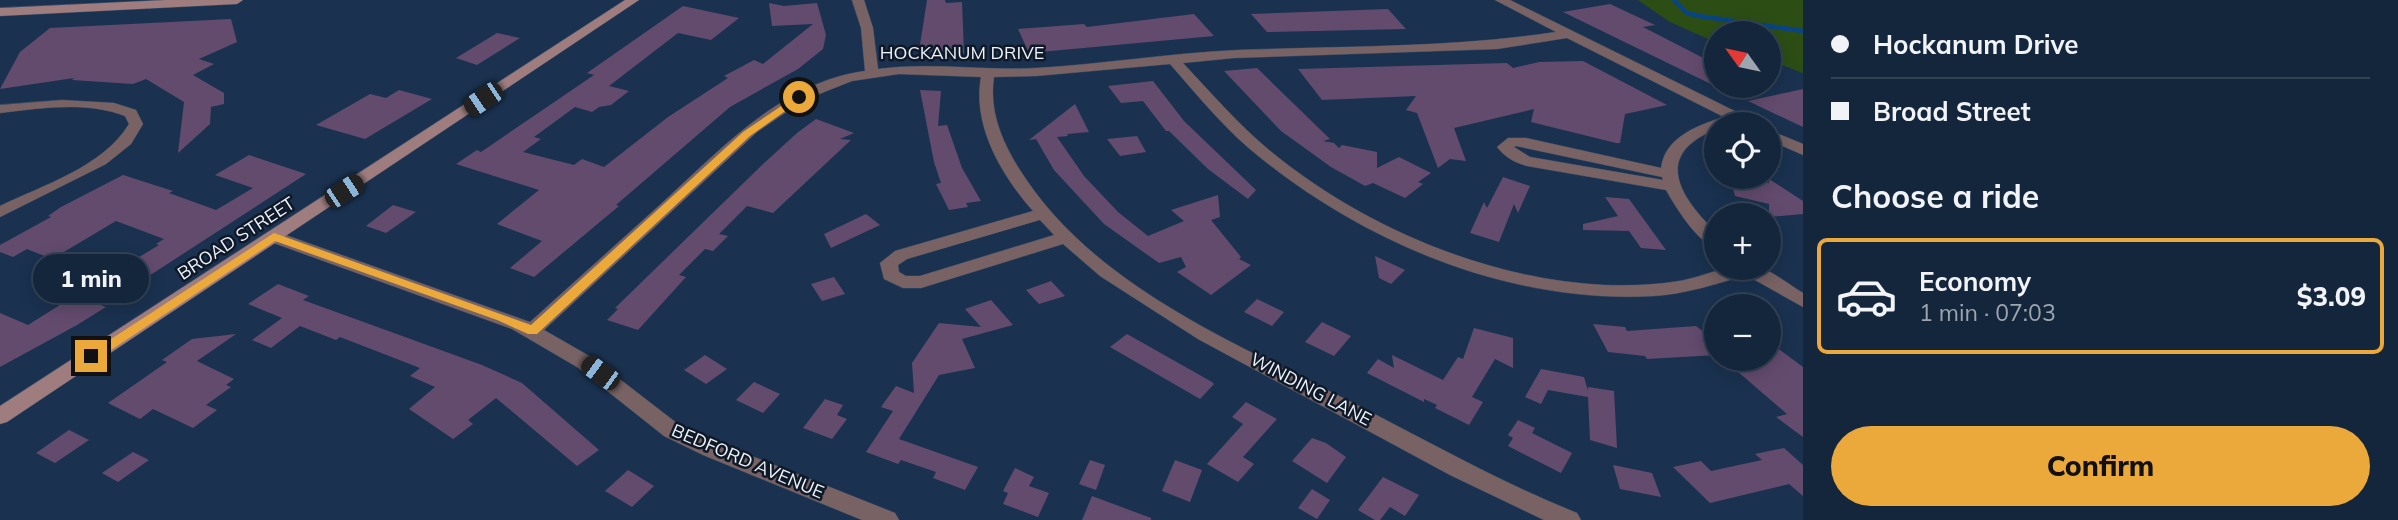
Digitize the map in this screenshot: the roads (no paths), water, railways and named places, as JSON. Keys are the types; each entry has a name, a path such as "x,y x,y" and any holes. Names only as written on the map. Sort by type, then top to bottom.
{"street":[{"path":"0,12 237,0"},
{"name":"BROAD STREET","path":"0,416 634,0"},
{"path":"858,0 867,29 872,72"},
{"path":"1501,0 1725,112"},
{"name":"HOCKANUM DRIVE","path":"532,331 765,119 818,87 872,72 911,69 988,73 1061,70 1300,50 1489,45 1568,34"},
{"path":"1173,59 1237,130 1294,176 1369,220 1456,259 1538,283 1607,291 1676,288 1705,280"},
{"name":"WINDING LANE","path":"988,73 986,103 998,146 1020,186 1042,214 1066,237 1121,282 1188,324 1496,487 1569,520"},
{"path":"0,108 108,105 131,113 136,124 127,140 113,152 0,212"},
{"path":"1704,131 1680,144 1670,158 1670,180 1689,213 1704,229"},
{"path":"1781,140 1803,150"},
{"path":"1522,141 1670,180 1527,161 1510,154 1505,147 1510,142 1522,141"},
{"path":"1042,214 901,255 889,263 890,275 903,282 920,282 1066,237"},
{"name":"BEDFORD AVENUE","path":"274,237 502,317 532,331 584,362 671,429 711,449 887,520"},
{"path":"1769,280 1803,300"}],"waterway":[{"path":"1674,0 1687,13 1699,16 1803,31"}]}
